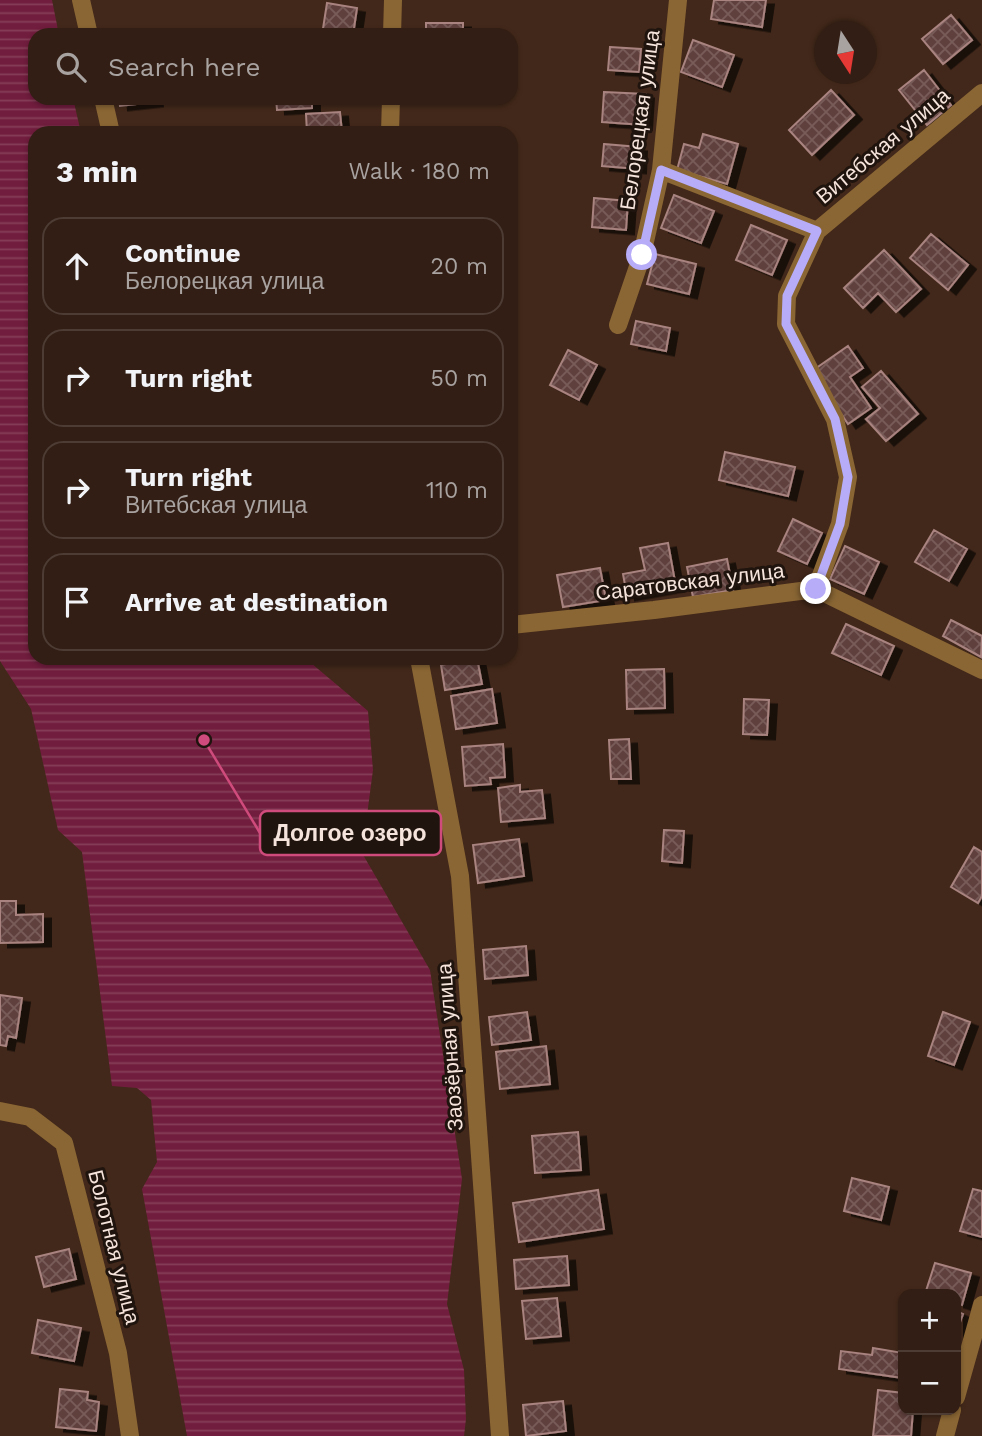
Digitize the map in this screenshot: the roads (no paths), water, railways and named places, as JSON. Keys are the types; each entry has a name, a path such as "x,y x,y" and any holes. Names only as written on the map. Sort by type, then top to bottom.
{"street":[{"path":"81,0 87,28"},
{"path":"392,28 393,0"},
{"name":"Белорецкая улица","path":"618,326 642,255 661,170 678,0"},
{"name":"Витебская улица","path":"816,589 840,524 848,477 835,419 786,324 787,296 817,231 982,93"},
{"path":"105,105 109,126"},
{"path":"390,105 390,126"},
{"path":"661,170 817,231"},
{"name":"Саратовская улица","path":"518,624 816,589 982,670"},
{"name":"Заозёрная улица","path":"420,665 460,876 500,1436"},
{"name":"Болотная улица","path":"0,1111 30,1117 64,1143 118,1353 130,1436"},
{"path":"961,1379 982,1305"},
{"path":"945,1436 951,1415"}],"place":[{"name":"Долгое озеро","path":"204,740"}]}
